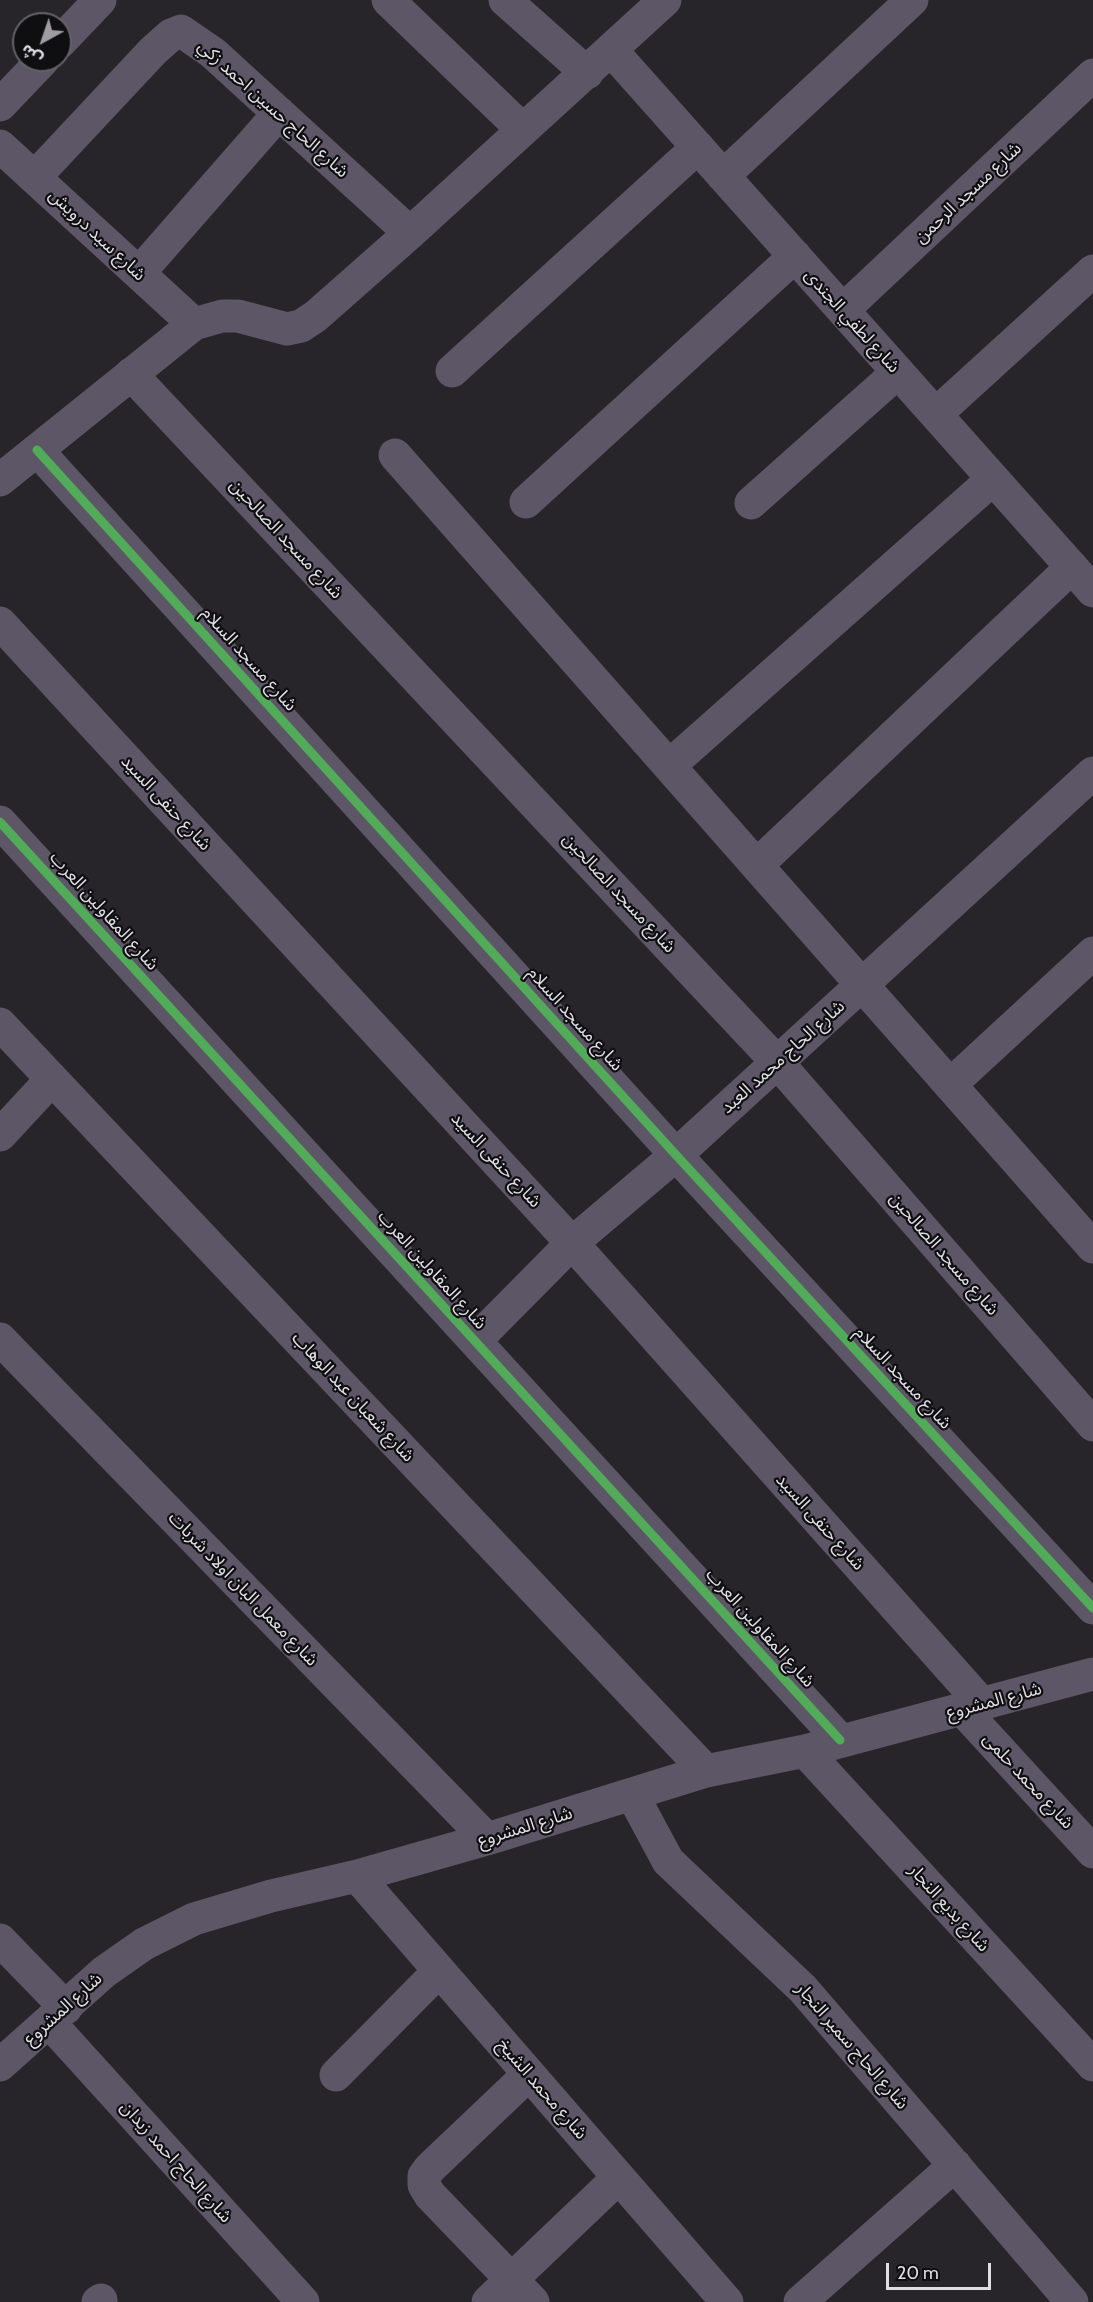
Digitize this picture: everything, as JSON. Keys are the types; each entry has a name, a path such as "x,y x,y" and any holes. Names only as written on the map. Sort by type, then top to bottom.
{"street":[{"path":"72,29 100,0"},
{"path":"388,0 522,129"},
{"path":"505,0 587,73"},
{"path":"0,480 194,324 222,316 262,321 286,329 301,326 410,233 522,129 612,51 665,0"},
{"path":"723,176 912,0"},
{"name":"شارع الحاج حسين احمد زكي","path":"34,177 153,51 171,35 181,31 196,39 410,233"},
{"name":"شارع لطفي الجندى","path":"612,51 1093,591"},
{"path":"0,105 32,72"},
{"name":"شارع مسجد الرحمن","path":"843,310 1093,75"},
{"path":"139,273 279,113"},
{"name":"شارع سيد درويش","path":"0,146 194,324"},
{"path":"452,371 698,147"},
{"path":"526,502 795,256"},
{"path":"936,414 1093,271"},
{"path":"751,503 898,372"},
{"name":"شارع مسجد الصالحين","path":"131,374 777,1062 1093,1425"},
{"name":"شارع مسجد السلام","path":"37,450 676,1155 1093,1608"},
{"path":"395,455 1093,1247"},
{"path":"669,766 993,479"},
{"path":"757,866 1072,567"},
{"name":"شارع حنفى السيد","path":"0,623 572,1243 973,1707"},
{"name":"شارع الحاج محمد العبد","path":"474,1341 572,1243 676,1155 1093,773"},
{"name":"شارع المقاولين العرب","path":"0,822 840,1740"},
{"path":"950,1085 1093,953"},
{"name":"شارع شعبان عبد الوهاب","path":"0,1023 706,1771"},
{"path":"0,1135 52,1079"},
{"name":"شارع معمل البان اولاد شربات","path":"0,1339 487,1839"},
{"name":"شارع المشروع","path":"0,2065 104,1972 144,1944 195,1919 271,1896 357,1876 487,1839 706,1771 805,1750 1093,1674"},
{"name":"شارع محمد حلمى","path":"973,1707 1093,1852"},
{"name":"شارع بديع النجار","path":"805,1750 1093,2065"},
{"name":"شارع الحاج سمير النجار","path":"632,1794 668,1861 803,1989 1072,2302"},
{"name":"شارع محمد الشيخ","path":"357,1876 727,2302"},
{"name":"شارع الحاج احمد زيدان","path":"0,1940 58,2015 303,2302"},
{"path":"336,2075 440,1971"},
{"path":"522,2291 430,2195 424,2185 424,2176 529,2074"},
{"path":"800,2302 955,2165"},
{"path":"488,2302 522,2291 618,2178"}],"cycle path":[{"path":"37,450 676,1155 1093,1608"},
{"path":"0,822 840,1740"}]}
